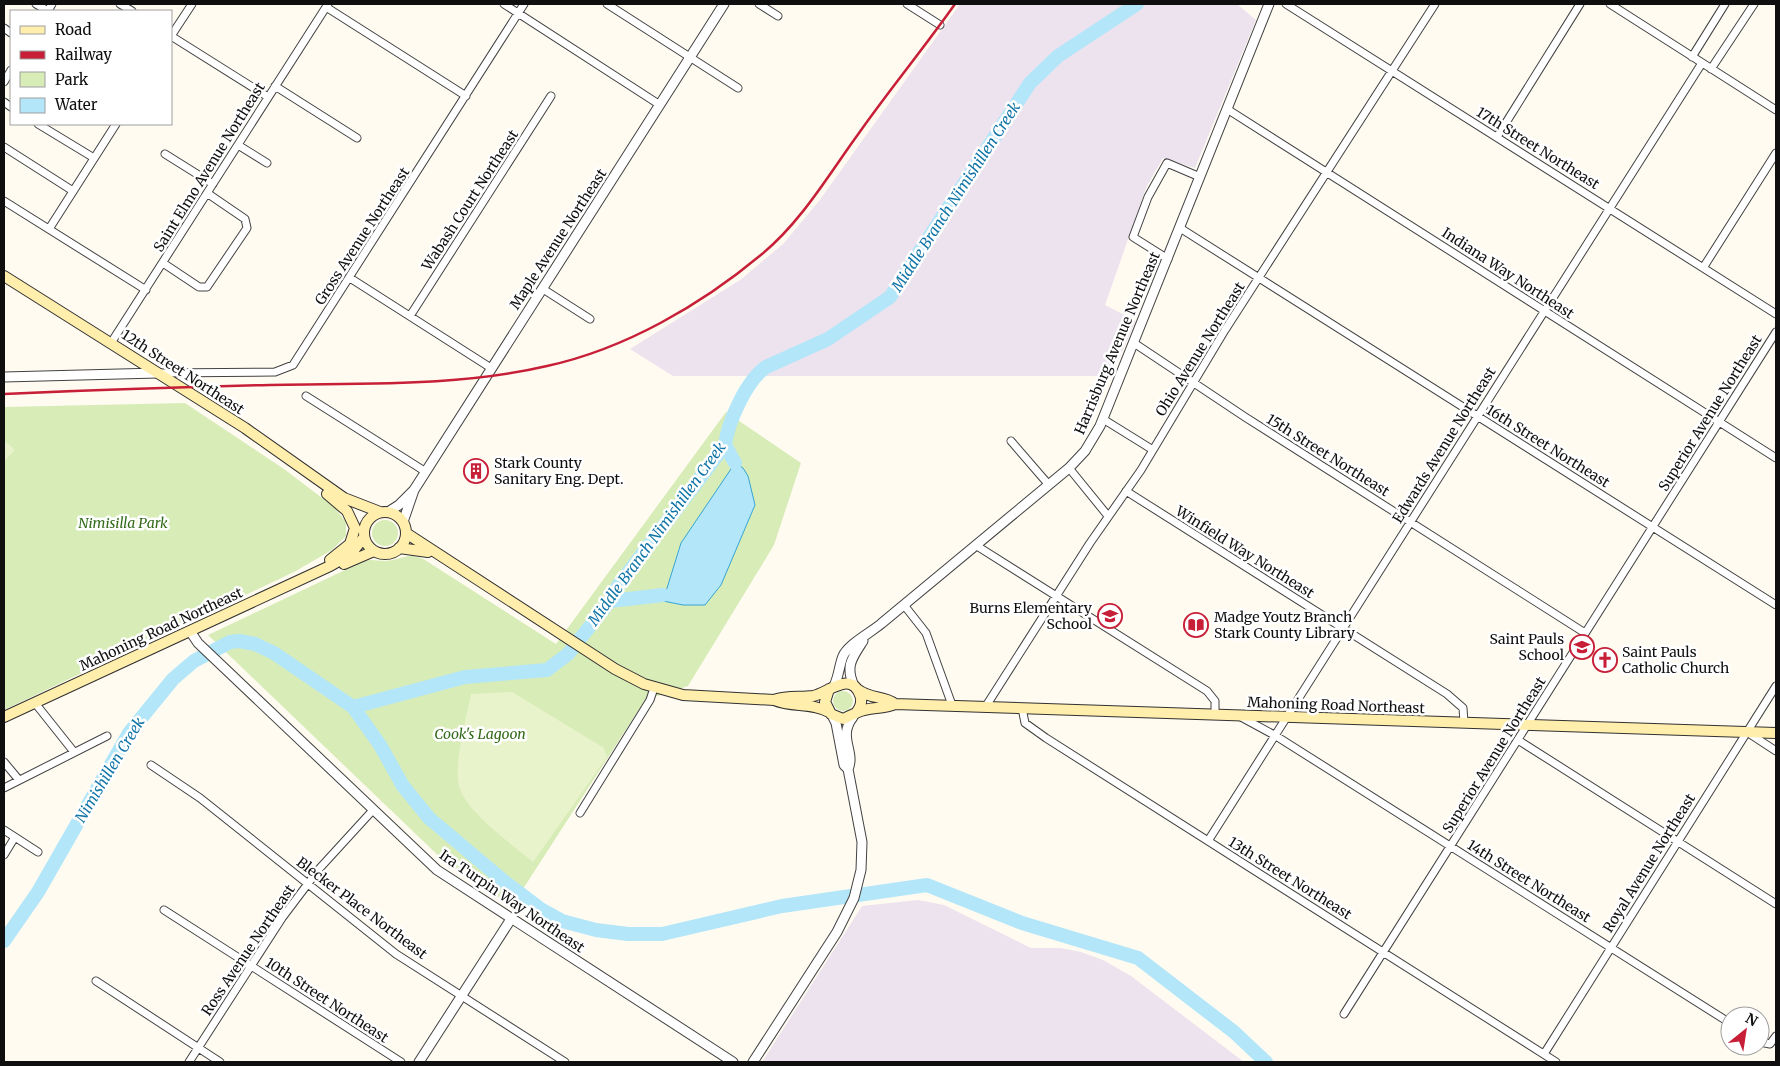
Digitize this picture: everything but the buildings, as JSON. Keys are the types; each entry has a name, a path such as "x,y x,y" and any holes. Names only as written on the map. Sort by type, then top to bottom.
{"main road":[{"name":"12th Street Northeast","path":"4,276 295,462 344,498 360,519 364,534"},
{"path":"295,462 305,476 345,508 353,520 355,528 353,539 346,548 326,562 300,575 295,582"},
{"name":"12th Street Northeast","path":"344,498 384,512"},
{"path":"434,553 400,548 386,554 374,551 368,546 364,534 369,519 384,512 398,516 404,528 434,553 624,674 654,688 698,697 774,700 784,704 814,705 843,719 854,715 860,707 861,698 854,687 844,683 813,696 785,696 774,700"},
{"path":"400,548 404,528"},
{"name":"Mahoning Road Northeast","path":"4,717 330,566 353,552 364,534"},
{"name":"Mahoning Road Northeast","path":"330,566 348,563 374,551"},
{"name":"Mahoning Road Northeast","path":"854,687 868,697 889,700 895,704"},
{"path":"830,714 825,702 832,688"},
{"name":"Mahoning Road Northeast","path":"854,715 868,708 889,707 895,704 952,705 1776,733"}],"street":[{"path":"172,34 192,4"},
{"path":"504,4 660,105"},
{"name":"Gross Avenue Northeast","path":"158,373 275,372 288,369 300,356 524,4"},
{"path":"607,4 738,88"},
{"name":"Maple Avenue Northeast","path":"384,512 398,506 414,490 724,4"},
{"path":"759,4 778,16"},
{"path":"907,4 940,25"},
{"name":"Harrisburg Avenue Northeast","path":"854,687 849,671 849,662 864,638 1049,486 1089,446 1103,419 1134,343 1269,4"},
{"name":"17th Street Northeast","path":"1286,4 1776,314"},
{"name":"Ohio Avenue Northeast","path":"986,706 1055,596 1153,450 1258,278 1435,4"},
{"path":"1497,137 1580,4"},
{"path":"1610,4 1776,110"},
{"path":"1692,57 1725,4"},
{"path":"1711,69 1754,4"},
{"path":"327,5 466,96"},
{"name":"Saint Elmo Avenue Northeast","path":"111,343 327,5"},
{"path":"172,37 268,97"},
{"name":"Edwards Avenue Northeast","path":"1208,841 1702,63"},
{"path":"276,86 357,138"},
{"name":"Wabash Court Northeast","path":"410,316 551,96"},
{"name":"Indiana Way Northeast","path":"1227,109 1776,458"},
{"path":"40,125 94,158"},
{"path":"49,229 115,125"},
{"path":"238,145 266,163"},
{"path":"4,147 73,191"},
{"path":"1703,268 1776,153"},
{"path":"164,154 213,184"},
{"path":"1168,259 1133,237 1148,196 1167,163 1200,177"},
{"path":"163,264 199,287 205,288 223,265 247,228 248,223 245,218 207,193"},
{"path":"4,201 146,290"},
{"name":"16th Street Northeast","path":"1180,228 1776,606"},
{"path":"350,278 491,368"},
{"path":"543,289 590,319"},
{"name":"Superior Avenue Northeast","path":"1344,1014 1776,332"},
{"name":"15th Street Northeast","path":"1134,343 1585,633"},
{"path":"4,377 158,373"},
{"path":"306,396 426,472"},
{"path":"1103,419 1153,450"},
{"path":"1011,441 1049,486"},
{"path":"1069,468 1108,516"},
{"name":"Maple Avenue Northeast","path":"404,528 414,490"},
{"name":"Winfield Way Northeast","path":"1126,491 1457,701 1463,708 1464,723"},
{"path":"977,546 1207,691 1214,701 1215,714"},
{"path":"904,605 926,633 952,705"},
{"name":"Ira Turpin Way Northeast","path":"190,631 198,643 437,870 733,1062"},
{"name":"Harrisburg Avenue Northeast","path":"832,688 839,674 845,652 858,640 864,638"},
{"name":"Royal Avenue Northeast","path":"1544,1054 1776,686"},
{"path":"580,813 650,700 654,688"},
{"path":"35,703 74,752"},
{"name":"13th Street Northeast","path":"1022,708 1025,723 1046,738 1556,1062"},
{"path":"753,1062 848,912 860,881 862,842 848,769 844,764 837,726 830,714"},
{"path":"848,769 851,764 845,732 854,715"},
{"name":"14th Street Northeast","path":"1237,715 1276,736 1720,1017"},
{"path":"1747,732 1776,751"},
{"path":"4,788 107,736"},
{"path":"1518,740 1776,904"},
{"path":"4,762 19,780"},
{"name":"Blecker Place Northeast","path":"150,764 200,798 396,954 565,1062"},
{"name":"Ross Avenue Northeast","path":"188,1062 250,966 308,884 373,810"},
{"path":"4,830 38,852"},
{"path":"4,855 15,837"},
{"name":"10th Street Northeast","path":"164,910 401,1062"},
{"path":"419,1062 511,919"},
{"path":"96,981 220,1062"}],"shaded area":[{"path":"960,4 1237,4 1256,20 1195,168 1163,158 1146,188 1105,305 1136,321 1111,376 673,376 630,349 740,280 783,244 819,201"},
{"path":"918,900 944,905 1031,948 1060,948 1081,952 1103,960 1131,976 1244,1062 762,1062 862,906"}],"green space":[{"name":"Nimisilla Park","path":"185,403 284,469 334,507 346,522 346,536 332,550 294,572 4,710 4,407"},
{"name":"Cook's Lagoon","path":"726,412 801,463 774,545 688,686 645,700 512,906 446,863 208,635 364,561 385,561 414,556 425,560 556,644"},
{"path":"4,440 15,450 4,461"},
{"path":"385,520 394,524 398,533 394,542 385,546 376,542 372,533 376,524"},
{"path":"843,691 850,694 853,701 850,708 843,711 836,708 833,701 836,694"},
{"path":"512,692 604,748 607,757 533,862 481,818 465,798 458,780 459,756 471,694"}],"water":[{"path":"735,463 743,468 748,476 755,505 721,585 705,605 683,605 663,601 681,543"}],"waterway":[{"name":"Middle Branch Nimishillen Creek","path":"353,707 465,677 547,670 568,654 610,601 618,586 725,445 730,425 739,403 759,373 766,367 828,339 890,297 1030,83 1058,56 1137,4"},
{"path":"725,445 735,463"},
{"path":"610,601 663,595"},
{"name":"Nimishillen Creek","path":"4,941 38,892 129,733 173,679 194,661 230,642 239,641 255,644 274,653 353,707 380,745 403,786 429,818 505,882 542,910 562,921 596,930 628,934 662,934 782,906 927,885 1022,923 1138,958 1234,1032 1266,1062"}],"railway":[{"path":"4,394 270,385 409,383 479,378 547,366 576,358 633,337 661,323 714,291 762,254 790,227 955,4"}],"place":[{"name":"Stark County Sanitary Eng. Dept.","path":"476,471"},
{"name":"Burns Elementary School","path":"1110,616"},
{"name":"Madge Youtz Branch Stark County Library","path":"1196,625"},
{"name":"Saint Pauls School","path":"1582,647"},
{"name":"Saint Pauls Catholic Church","path":"1605,660"}]}
